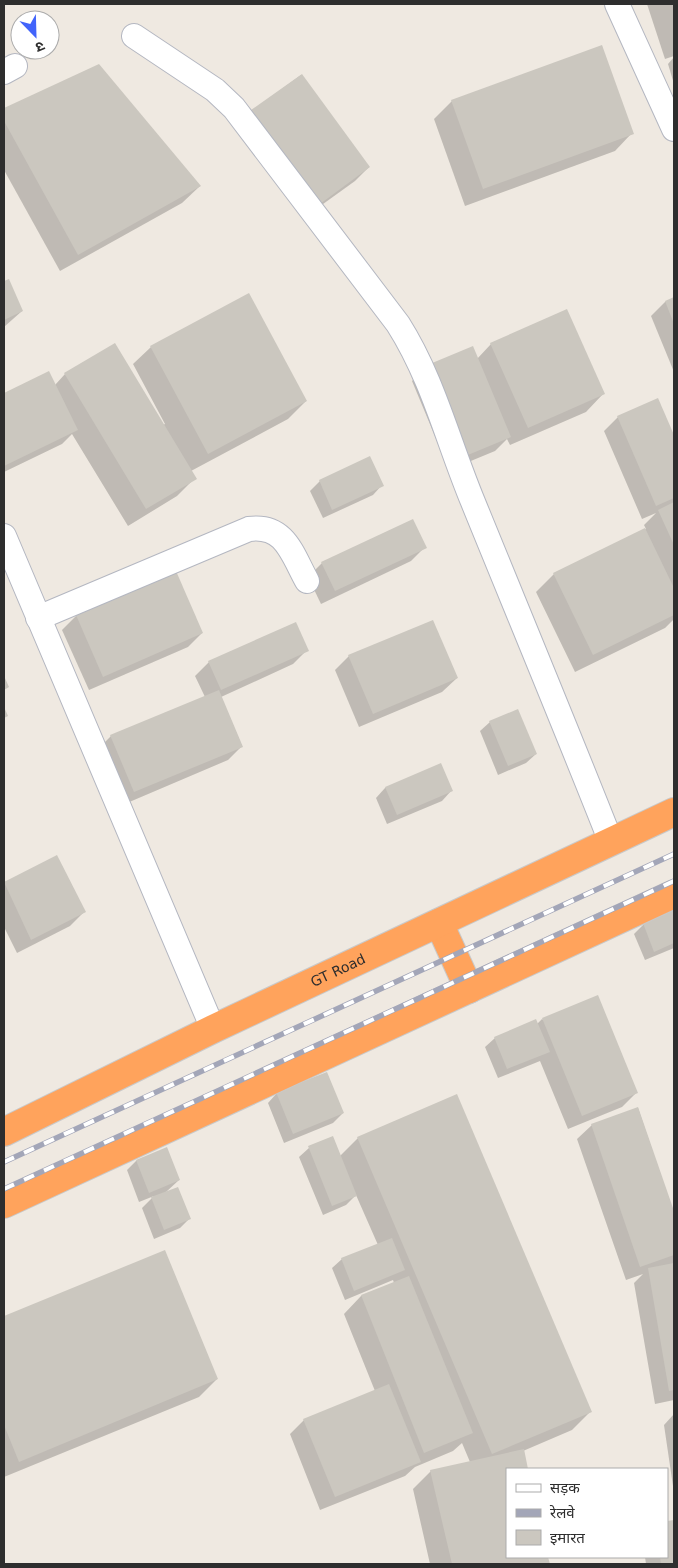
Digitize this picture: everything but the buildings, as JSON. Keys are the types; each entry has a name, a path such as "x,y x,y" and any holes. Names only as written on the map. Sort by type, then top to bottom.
{"highway":[{"name":"GT Road","path":"4,1132 213,1029 674,812"},
{"path":"4,1204 674,894"},
{"path":"439,923 469,989"}],"lane":[{"path":"617,4 674,129"},
{"path":"134,36 215,90 234,108 398,324 413,348 426,375 472,500 611,842"},
{"path":"38,618 249,529 262,527 277,533 284,540 307,581"},
{"path":"4,536 213,1029"}],"railway":[{"path":"4,1162 674,854"},
{"path":"4,1189 674,881"}]}
